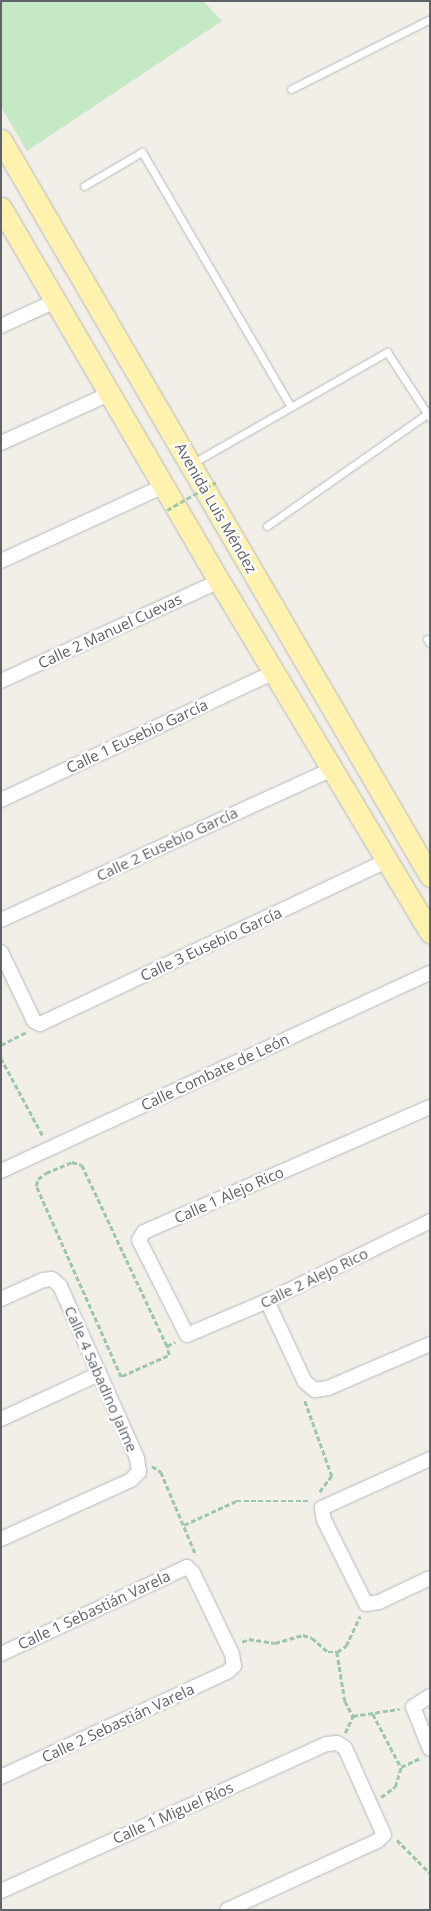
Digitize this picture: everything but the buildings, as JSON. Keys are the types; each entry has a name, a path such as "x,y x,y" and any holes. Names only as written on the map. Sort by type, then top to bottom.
{"main road":[{"name":"Avenida Luis Méndez","path":"1,140 430,876"},
{"path":"1,208 219,581 430,932"}],"street":[{"path":"1,326 55,301"},
{"path":"1,443 109,394"},
{"path":"1,561 164,486"},
{"name":"Calle 2 Manuel Cuevas","path":"1,681 219,581"},
{"name":"Calle 1 Eusebio García","path":"1,800 274,672"},
{"name":"Calle 2 Eusebio García","path":"1,920 332,769"},
{"name":"Calle 3 Eusebio García","path":"37,1023 388,861"},
{"path":"1,952 37,1023"},
{"name":"Calle Combate de León","path":"1,1171 430,973"},
{"name":"Calle 1 Alejo Rico","path":"197,1332 187,1335 182,1330 140,1236 430,1107"},
{"name":"Calle 2 Alejo Rico","path":"197,1332 267,1301 430,1221"},
{"name":"Calle 4 Sabadino Jaime","path":"1,1299 43,1280 52,1279 60,1286 137,1458 139,1472"},
{"path":"267,1301 305,1382 315,1390 328,1388 430,1344"},
{"path":"1,1420 101,1380"},
{"path":"430,1459 322,1508 328,1528 366,1604 379,1602 430,1578"},
{"path":"1,1539 131,1480 139,1472"},
{"path":"187,1568 193,1573 228,1648"},
{"name":"Calle 1 Sebastián Varela","path":"1,1654 187,1568"},
{"name":"Calle 2 Sebastián Varela","path":"1,1777 227,1672 234,1666 228,1648"},
{"path":"426,1753 413,1707 430,1696"},
{"name":"Calle 1 Miguel Ríos","path":"1,1891 328,1744 336,1743 345,1748 371,1803"},
{"path":"227,1910 377,1841 384,1835 371,1803"}],"lane":[{"path":"291,88 430,19"},
{"path":"84,186 142,152 291,407"},
{"path":"190,465 388,352 428,416 267,526"}],"path":[{"path":"167,510 216,482"},
{"path":"1,1045 37,1023"},
{"path":"1,1058 50,1148"},
{"path":"101,1380 121,1376 169,1355 167,1346 82,1165 72,1162 38,1178 36,1186 121,1376"},
{"path":"167,1346 197,1332"},
{"path":"184,1525 236,1501 302,1503 313,1500 329,1482 332,1476 331,1465 305,1406 305,1382"},
{"path":"139,1472 152,1466 158,1468 184,1525 196,1558 187,1568"},
{"path":"228,1648 249,1640 275,1643 303,1635 312,1638 328,1652 337,1652 346,1646 366,1604"},
{"path":"337,1652 350,1712 357,1717 413,1707"},
{"path":"373,1714 401,1767"},
{"path":"371,1803 395,1787 401,1767 426,1753"},
{"path":"384,1835 398,1840 430,1873"}],"green space":[{"path":"1,1 203,1 222,21 27,151 1,107"}]}
